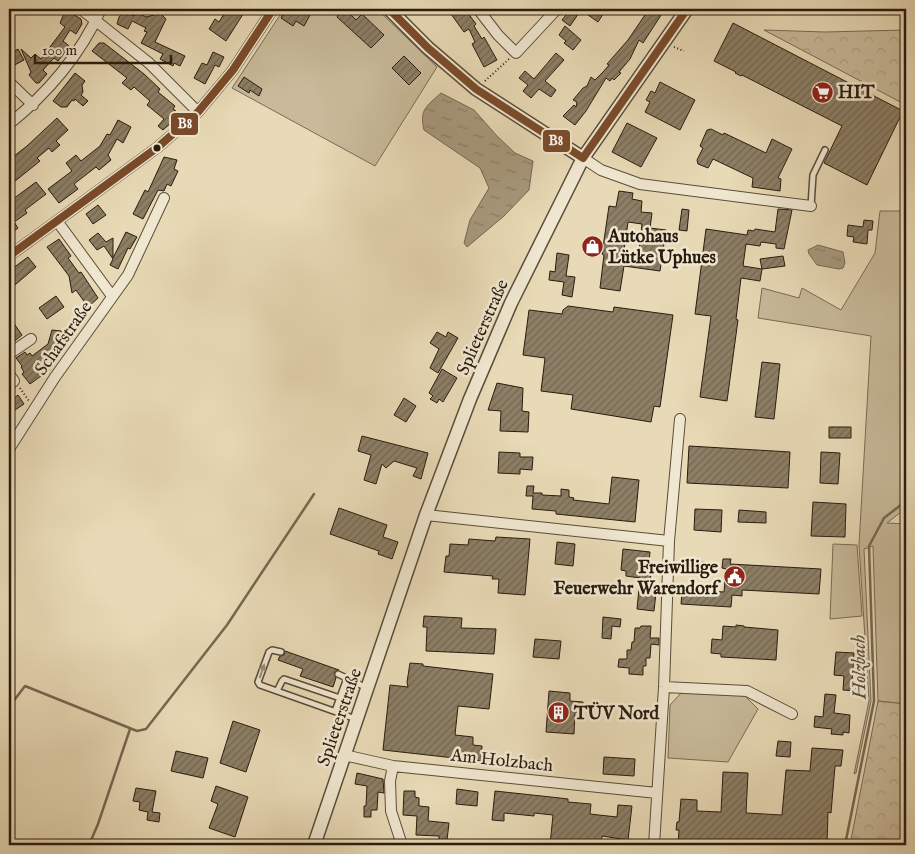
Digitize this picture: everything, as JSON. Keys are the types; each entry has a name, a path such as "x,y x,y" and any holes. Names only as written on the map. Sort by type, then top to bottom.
{"street":[{"path":"81,9 149,63 198,112"},
{"path":"9,124 33,105 72,59 101,9"},
{"path":"9,256 158,147 198,112 233,70 273,9"},
{"path":"389,9 428,48 476,89 602,170 640,184 811,206"},
{"path":"478,9 498,35 516,53 557,9"},
{"name":"Splieterstraße","path":"314,845 426,515 510,303 583,158 686,9"},
{"path":"9,82 33,105"},
{"name":"Schafstraße","path":"9,449 128,275 164,198"},
{"name":"Schafstraße","path":"57,221 112,296"},
{"path":"9,354 31,339"},
{"path":"654,845 664,687 669,541 680,419"},
{"path":"426,515 669,541"},
{"path":"664,687 747,691 792,714"},
{"name":"Am Holzbach","path":"344,755 393,766 657,792"},
{"path":"393,766 390,781 390,811 402,845"}],"lane":[{"path":"811,206 813,175 825,150"},
{"path":"281,652 272,650 269,652 258,682 260,685 357,719"},
{"path":"338,674 367,689"},
{"path":"335,711 347,678"},
{"path":"277,691 284,679 340,698"},
{"path":"197,843 210,845"}],"path":[{"path":"476,89 516,53"},
{"path":"11,380 36,407"}],"green space":[{"path":"284,9 377,9 437,67 375,166 232,88"},
{"path":"764,30 825,32 906,30 906,105"},
{"path":"880,211 906,211 906,508 887,523 906,524 906,704 878,701 873,546 864,549 871,701 856,773 854,774 869,701 859,545 871,336 758,318 762,288 799,298 802,288 841,310 875,253"},
{"path":"833,544 857,545 862,616 830,619"},
{"path":"681,693 744,695 758,709 728,762 668,758 670,705"},
{"path":"878,701 906,704 906,840 894,845 850,845"}],"water":[{"path":"441,93 474,110 515,153 533,161 529,190 504,216 467,247 464,243 470,220 489,188 480,168 424,130 423,112"},
{"path":"818,245 843,252 845,263 843,268 817,265 808,250"}],"building":[{"path":"156,9 166,19 155,42 185,56 180,66 174,63 173,66 160,59 163,54 141,43 147,32 144,31 146,28 132,21 128,29 117,24 119,17 124,11 134,16 136,12 146,17 154,15"},
{"path":"227,9 241,9 245,11 226,41 209,29 215,19 219,22"},
{"path":"286,9 304,9 311,13 304,26 296,21 293,26 281,18"},
{"path":"332,9 345,9 356,20 362,14 384,35 371,48 337,17 338,15"},
{"path":"450,9 465,9 476,24 474,26 482,39 484,37 497,60 484,67 472,44 475,42 469,29 464,32 451,14"},
{"path":"571,9 602,9 605,11 598,22 581,10 570,26 562,20"},
{"path":"649,9 665,9 643,43 639,40 630,59 619,72 621,73 614,80 612,78 610,81 606,78 575,125 563,116 574,105 576,107 577,102 573,100 587,86 591,77 595,80 609,65 607,64 628,40"},
{"path":"65,11 81,19 82,24 76,34 70,30 63,41 69,46 67,50 58,61 54,58 43,70 47,74 39,83 36,83 29,75 31,72 21,49 31,58 35,54 41,59 65,27 60,23"},
{"name":"HIT","path":"733,23 903,111 867,185 824,163 842,126 714,61"},
{"path":"565,26 581,40 573,50 564,43 566,41 559,35"},
{"path":"99,43 104,43 144,74 160,89 158,92 175,106 173,109 176,111 169,119 172,122 163,130 158,126 164,119 147,105 150,101 134,87 131,90 122,83 127,78 92,51"},
{"path":"18,49 24,60 9,68 9,54"},
{"path":"213,52 224,57 219,67 215,65 205,84 194,78 202,63 207,65"},
{"path":"556,53 564,60 545,81 556,90 551,97 539,89 531,98 523,91 528,85 519,78 525,71 534,79"},
{"path":"404,56 421,73 409,85 392,68"},
{"path":"75,73 85,81 82,85 83,92 81,95 88,101 83,106 75,99 67,107 61,107 53,101"},
{"path":"244,77 262,89 259,96 250,90 249,93 238,86"},
{"path":"660,82 695,100 680,130 645,112 650,102 646,100 651,91 655,93"},
{"path":"57,118 68,130 56,141 60,145 52,152 49,148 37,158 40,161 9,186 9,160"},
{"path":"118,120 131,127 123,143 117,139 108,155 111,160 99,170 96,167 74,184 78,189 59,203 48,189 72,171 66,163 76,155 81,161 100,146 107,134 110,135"},
{"path":"627,123 657,138 641,167 612,152"},
{"path":"711,129 723,135 724,133 766,153 772,139 792,149 778,178 781,179 780,191 752,187 753,178 713,159 708,168 698,164 697,160 703,148 700,146 707,130"},
{"path":"164,157 177,160 174,169 178,171 171,186 167,184 164,191 158,190 143,219 133,214 145,190 148,192"},
{"path":"36,182 46,194 25,210 27,213 14,222 18,228 9,235 9,202"},
{"path":"619,191 633,193 632,199 642,201 641,212 652,213 650,228 666,230 660,271 624,266 620,291 600,288 604,255 602,254 609,206 616,207","holes":["628,222 642,224 638,259 623,257"]},
{"path":"98,205 106,215 93,224 86,214"},
{"path":"682,209 689,210 687,231 679,230"},
{"path":"778,209 792,210 784,249 776,248 776,244 761,242 760,246 746,244 743,266 762,269 760,281 741,278 736,319 738,320 727,401 700,397 711,316 695,314 706,229 747,235 748,230 754,231 755,229 775,232"},
{"path":"864,220 873,221 872,230 868,230 867,244 853,242 854,237 847,236 848,225 863,227"},
{"path":"126,232 137,237 130,249 128,248 118,269 110,265 113,259 104,246 97,250 89,240 98,233 106,242 113,238 113,258"},
{"path":"59,239 71,256 68,258 79,273 81,272 98,298 88,307 76,290 72,293 69,276 47,247"},
{"path":"557,253 569,255 566,276 575,277 572,297 562,295 564,282 549,280 550,271 555,272"},
{"path":"783,256 785,266 762,269 760,259"},
{"path":"28,257 36,267 9,290 9,271"},
{"path":"56,296 64,307 47,319 39,308"},
{"path":"568,306 613,312 614,307 673,315 660,407 654,406 651,422 571,409 573,395 541,391 545,358 523,355 529,310 562,314 563,310"},
{"path":"13,322 22,335 10,345 9,325"},
{"path":"52,330 61,331 65,337 64,343 59,349 54,348 53,356 49,359 53,365 30,384 22,374 24,372 22,366 16,358 25,352 27,355 30,353 32,356 48,344"},
{"path":"437,332 446,337 448,332 458,338 438,373 430,368 439,349 430,343"},
{"path":"762,362 780,364 774,419 755,417"},
{"path":"442,369 457,378 443,402 439,399 437,403 430,399 433,396 429,393"},
{"path":"497,383 523,388 522,411 529,412 528,432 500,431 501,411 488,410"},
{"path":"18,395 24,404 9,414 9,402"},
{"path":"404,398 416,406 406,422 394,415"},
{"path":"829,427 851,427 851,438 829,438"},
{"path":"362,436 428,453 421,479 413,476 417,468 394,461 386,468 382,464 376,484 364,480 371,455 358,451"},
{"path":"689,446 790,452 788,488 687,483"},
{"path":"499,452 520,453 520,457 533,457 532,470 520,469 520,474 498,473"},
{"path":"821,452 840,453 838,484 820,483"},
{"path":"612,477 639,480 635,522 556,514 556,511 532,509 533,496 526,496 527,486 534,486 533,493 561,496 561,489 569,490 569,497 574,498 573,500 609,504"},
{"path":"813,502 846,504 845,537 811,536"},
{"path":"339,508 387,525 383,537 398,542 392,559 378,554 379,551 330,534"},
{"path":"695,509 722,510 721,532 694,530"},
{"path":"739,510 766,512 766,523 738,522"},
{"path":"496,537 530,539 525,595 498,593 499,579 492,579 493,576 444,572 446,556 449,556 450,544 468,545 469,539 495,541"},
{"path":"557,542 575,544 573,566 555,564"},
{"path":"623,549 650,552 649,562 652,563 650,583 657,584 654,611 637,609 640,578 626,576 626,571 621,570"},
{"path":"723,559 731,559 730,564 821,569 819,594 742,590 742,596 732,595 731,607 681,604 682,592 707,594 707,591 724,592 726,569 722,568"},
{"path":"684,561 705,562 705,572 683,571"},
{"path":"424,616 462,618 461,628 496,629 494,654 426,651 427,627 423,627"},
{"path":"603,617 621,619 620,627 612,626 611,639 602,638"},
{"path":"736,625 778,630 776,660 721,657 721,654 711,653 712,639 722,640 723,626 736,627"},
{"path":"641,626 651,626 650,638 659,638 659,645 651,644 650,658 646,658 646,666 643,666 643,675 629,674 629,668 618,667 619,659 627,659 627,650 631,650 632,642 634,642 635,628 640,628"},
{"path":"535,639 561,641 559,659 533,657"},
{"path":"285,651 339,670 334,673 336,678 333,687 300,676 303,669 278,660 280,656 284,655"},
{"path":"836,652 854,653 852,682 858,682 858,691 843,690 844,676 834,675"},
{"path":"410,663 493,674 489,709 458,706 455,735 473,737 473,745 482,746 481,761 383,750 390,685 408,687"},
{"name":"TÜV Nord","path":"549,691 570,693 570,701 583,702 583,713 575,712 574,734 546,732"},
{"path":"825,694 836,695 834,713 850,715 849,733 843,732 843,735 831,734 832,729 814,727 815,716 823,717"},
{"path":"233,721 260,730 246,772 220,763"},
{"path":"778,741 791,742 790,757 776,756"},
{"path":"812,748 843,750 841,766 835,766 831,813 828,812 827,845 678,845 679,830 676,830 677,822 679,822 681,799 697,800 697,811 721,812 723,772 748,773 746,813 782,815 786,770 810,771"},
{"path":"176,751 208,758 203,778 171,771"},
{"path":"604,757 635,759 634,776 603,774"},
{"path":"357,773 383,779 384,793 378,792 377,810 371,810 371,817 364,817 367,786 355,784"},
{"path":"216,786 248,797 235,837 209,828 218,804 211,801"},
{"path":"136,788 156,791 152,812 160,813 159,822 147,820 148,812 139,810 140,802 133,801"},
{"path":"457,789 478,792 477,806 456,804"},
{"path":"404,791 415,791 415,797 419,798 419,806 429,807 428,821 449,823 447,840 439,840 439,836 416,835 417,816 403,815"},
{"path":"495,791 568,799 568,802 591,804 590,814 617,817 618,805 632,806 628,840 602,836 601,845 550,845 553,815 534,813 534,816 504,813 504,821 492,820"}],"waterway":[{"path":"9,707 25,686 137,731 146,729 227,625 314,494"},
{"name":"Holzbach","path":"845,845 874,701 869,546 884,518 906,501"},
{"path":"89,845 130,729"}],"transit line":[{"name":"B8","path":"9,256 158,147 198,112 233,70 273,9"},
{"name":"B8","path":"389,9 428,48 476,89 583,158 687,9"}],"place":[{"name":"HIT","path":"822,92"},
{"name":"Autohaus Lütke Uphues","path":"592,246"},
{"name":"Freiwillige Feuerwehr Warendorf","path":"734,577"},
{"name":"TÜV Nord","path":"558,713"}]}
